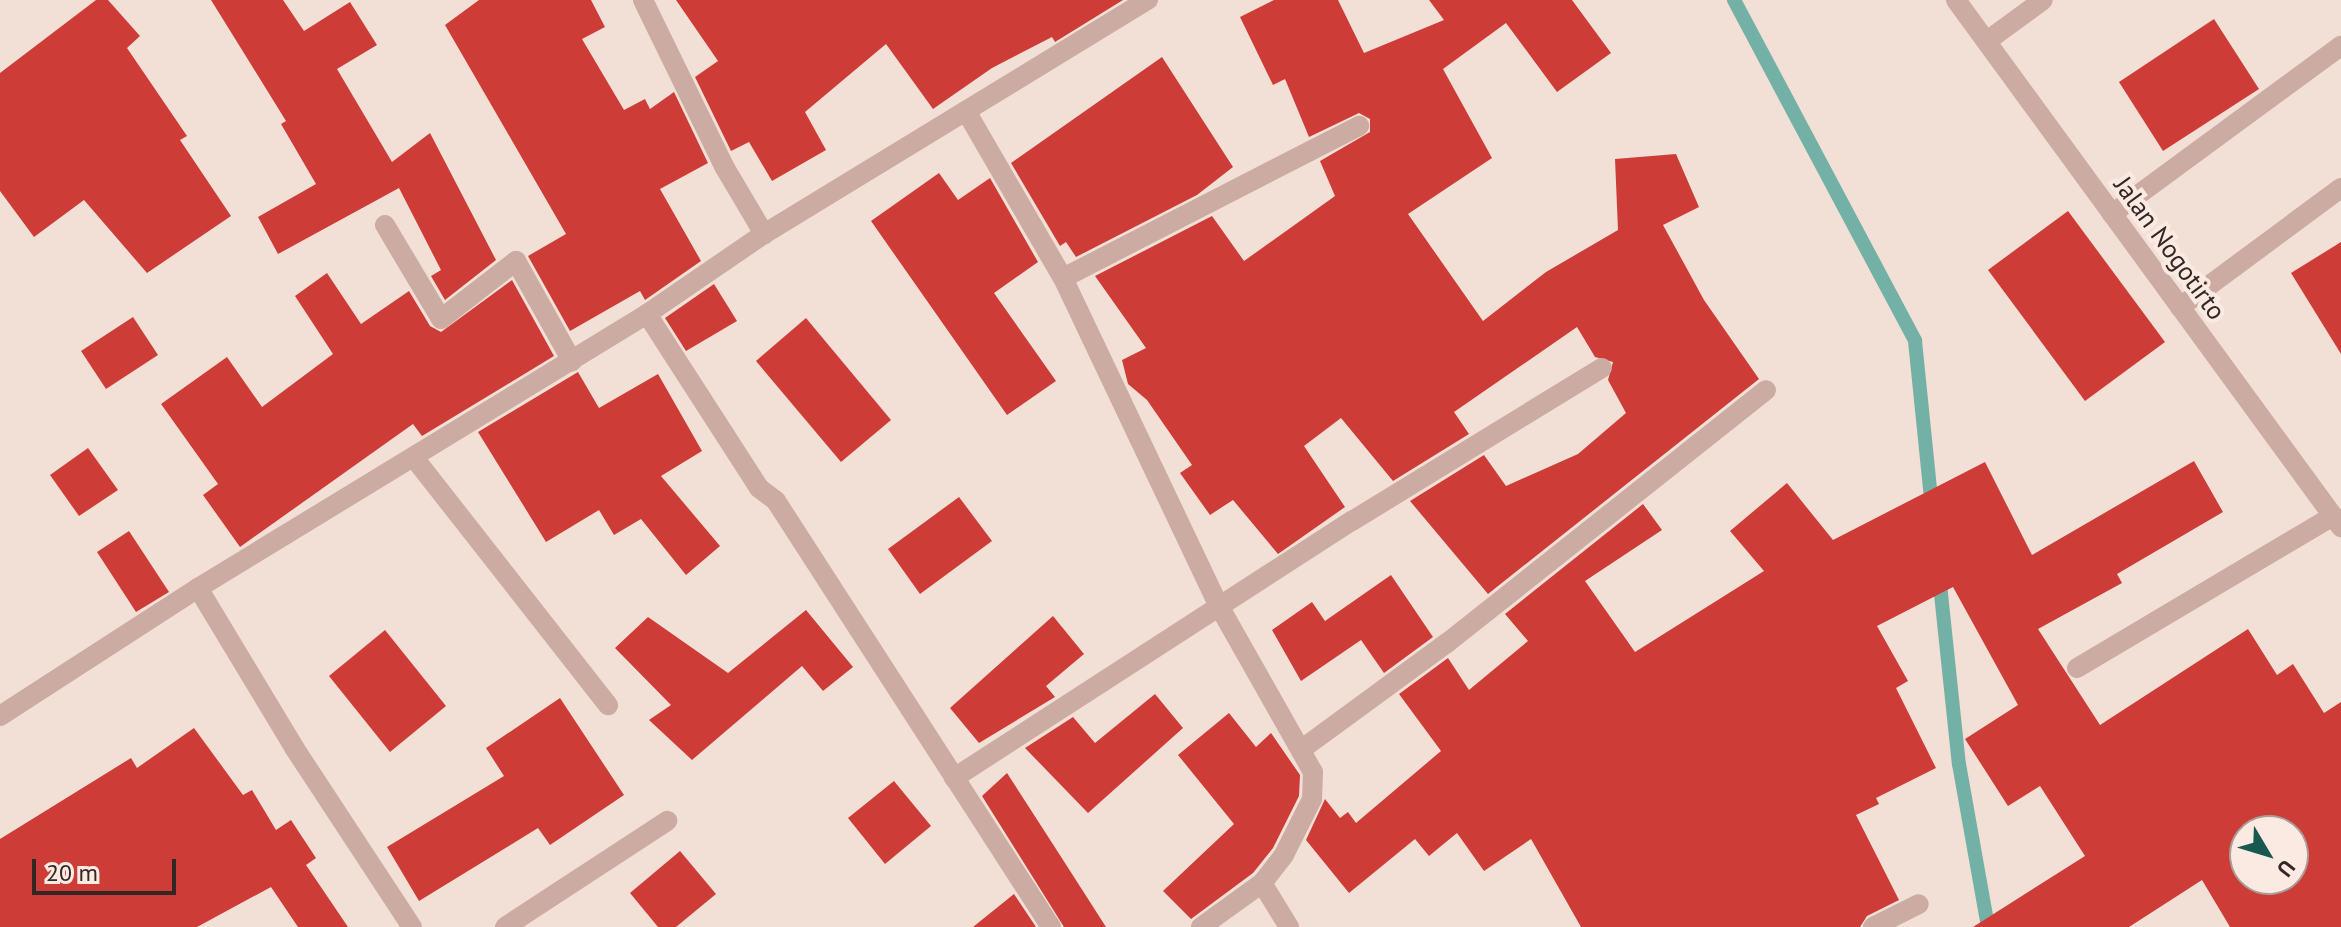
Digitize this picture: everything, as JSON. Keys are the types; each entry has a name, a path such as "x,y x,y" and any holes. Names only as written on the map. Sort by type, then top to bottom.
{"street":[{"path":"643,0 725,168 764,234"},
{"path":"0,716 198,588 415,459 647,314 764,234 1148,0"},
{"name":"Jalan Nogotirto","path":"1956,0 2337,522"},
{"path":"1987,41 2043,0"},
{"path":"2112,214 2341,46"},
{"path":"966,111 1063,278 1219,606 1313,772 1312,799 1284,855 1262,883 1201,927"},
{"path":"1063,278 1359,126"},
{"path":"2180,307 2341,188"},
{"path":"385,225 441,319 516,261 572,361"},
{"path":"647,314 1051,927"},
{"path":"954,778 1219,606 1602,368"},
{"path":"1302,749 1447,643 1766,390"},
{"path":"415,459 608,705"},
{"path":"2077,668 2337,522"},
{"path":"198,588 295,749 412,927"},
{"path":"505,927 667,821"},
{"path":"1262,883 1289,927"},
{"path":"1873,927 1919,904"}],"building":[{"path":"96,0 108,0 140,36 127,48 187,136 180,140 231,216 147,273 84,200 34,237 0,191 0,73"},
{"path":"211,0 283,0 304,31 350,2 377,45 337,69 392,162 430,133 496,260 445,300 431,276 441,270 399,188 278,254 258,217 316,184 281,124 286,121"},
{"path":"479,0 591,0 605,27 582,39 624,110 645,99 650,109 674,92 708,163 660,189 701,261 645,300 640,291 570,331 528,256 566,234 445,25"},
{"path":"676,0 1123,0 1055,42 1052,37 992,68 933,109 886,44 805,112 826,150 772,181 749,142 731,151 695,77 718,61"},
{"path":"1274,0 1338,0 1364,53 1444,20 1429,0 1572,0 1611,53 1557,92 1506,23 1443,69 1492,158 1408,214 1483,321 1546,272 1618,230 1615,159 1676,154 1699,207 1663,225 1704,300 1759,379 1488,594 1410,501 1484,455 1506,486 1578,454 1626,413 1608,380 1613,362 1595,357 1577,327 1454,412 1469,434 1393,481 1341,418 1304,446 1345,507 1278,554 1233,500 1210,515 1180,473 1192,465 1147,400 1128,384 1122,360 1146,348 1095,276 1212,216 1244,261 1335,196 1320,161 1370,132 1370,119 1359,113 1309,137 1285,79 1273,85 1240,17"},
{"path":"2214,19 2259,89 2163,151 2119,82"},
{"path":"1162,57 1233,167 1197,195 1076,257 1066,242 1060,246 1011,163"},
{"path":"939,173 958,200 990,178 1038,262 994,293 1056,381 1007,415 871,221"},
{"path":"2068,211 2165,342 2085,401 1988,270"},
{"path":"2341,242 2341,354 2291,273"},
{"path":"327,273 361,324 409,291 430,326 441,332 512,280 554,356 422,436 413,424 240,547 203,495 218,484 161,404 227,357 262,407 333,354 295,296"},
{"path":"714,284 737,321 686,351 665,318"},
{"path":"133,317 158,355 106,389 81,351"},
{"path":"806,318 891,420 841,462 756,361"},
{"path":"578,372 599,408 658,374 702,451 661,476 720,546 686,575 641,519 614,535 599,510 546,542 478,432"},
{"path":"88,448 118,490 79,516 50,475"},
{"path":"2194,461 2223,512 2117,574 2122,583 2038,629 2100,725 2248,629 2277,675 2293,664 2324,713 2341,702 2341,927 2230,927 2202,880 2129,927 1973,927 2085,856 2040,786 2008,806 1965,739 2018,705 1953,587 1877,626 1908,681 1896,688 1936,768 1876,798 1879,804 1856,815 1899,900 1867,916 1860,927 1581,927 1531,839 1484,871 1457,833 1429,856 1415,839 1349,893 1306,840 1325,799 1340,818 1348,812 1356,823 1441,751 1399,694 1448,658 1469,690 1528,641 1505,614 1643,504 1662,530 1585,581 1635,652 1764,571 1730,531 1787,483 1833,540 1985,462 2032,555"},
{"path":"959,497 992,541 920,594 888,549"},
{"path":"129,531 169,592 136,612 97,552"},
{"path":"1391,575 1433,637 1384,673 1361,640 1301,681 1272,630 1312,602 1325,621"},
{"path":"806,610 853,667 823,691 802,666 692,760 649,720 671,705 615,648 648,617 728,673"},
{"path":"1053,616 1084,654 1046,686 1055,697 979,743 950,708"},
{"path":"385,630 446,706 390,752 329,676"},
{"path":"1155,694 1183,728 1088,813 1025,748 1073,717 1095,743"},
{"path":"560,698 624,795 550,845 538,828 419,901 387,847 504,776 486,748"},
{"path":"1229,713 1256,747 1271,733 1300,775 1299,796 1273,848 1253,873 1191,919 1163,891 1234,824 1178,755"},
{"path":"194,728 243,795 252,790 276,830 291,820 316,858 306,865 348,927 298,927 271,887 197,927 0,927 0,839 131,758 137,768"},
{"path":"1007,773 1106,927 1064,927 982,796"},
{"path":"894,781 931,826 885,864 848,818"},
{"path":"680,851 716,894 676,927 658,927 630,893"},
{"path":"1014,894 1036,927 973,927"}],"waterway":[{"path":"1734,0 1915,341 1932,507"},
{"path":"1939,575 1959,764 1988,927"}]}
